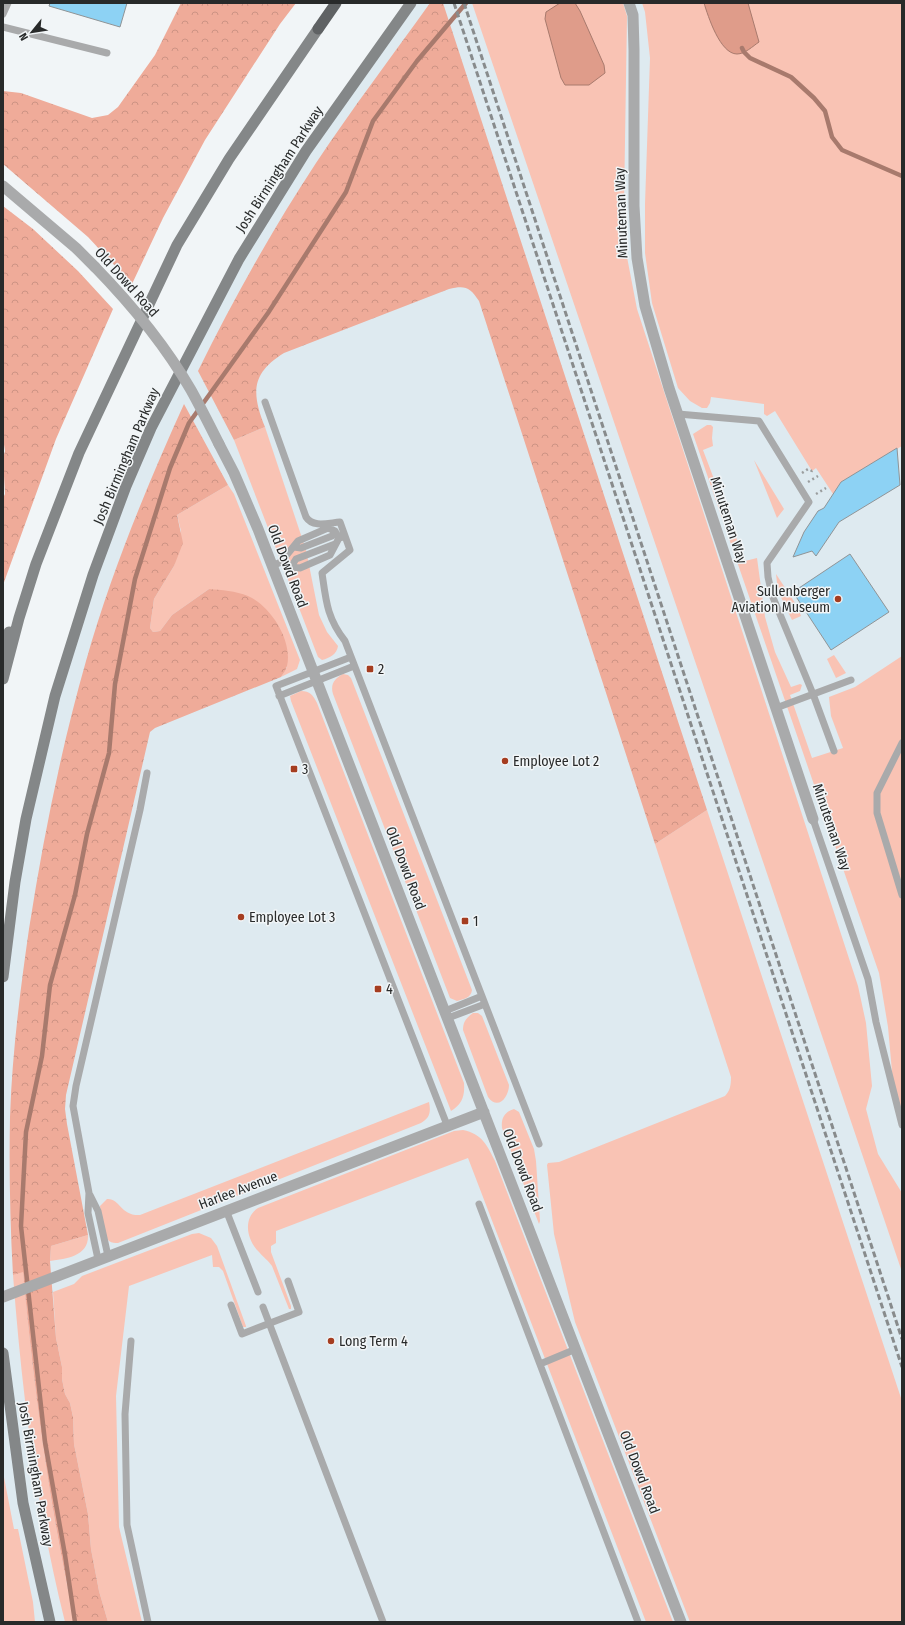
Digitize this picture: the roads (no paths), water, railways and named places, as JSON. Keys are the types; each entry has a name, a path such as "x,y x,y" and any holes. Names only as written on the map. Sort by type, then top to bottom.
{"highway":[{"path":"318,29 335,3"}],"main road":[{"name":"Josh Birmingham Parkway","path":"3,977 15,882 26,819 55,696 93,575 126,486 151,428 244,252 306,151 411,3"},
{"path":"3,648 79,453 177,245 229,159 318,29"},
{"path":"3,680 19,618 36,564"},
{"name":"Josh Birmingham Parkway","path":"3,1353 23,1503 50,1622"}],"street":[{"name":"Minuteman Way","path":"629,3 633,15 634,43 634,206 637,258 645,306 678,414 813,819"},
{"name":"Old Dowd Road","path":"3,186 53,228 95,267 124,297 159,343 191,390 234,473 276,564 315,676 681,1622"},
{"name":"Harlee Avenue","path":"3,1297 484,1112"}],"lane":[{"path":"3,14 8,3"},
{"path":"3,27 107,53"},
{"path":"265,402 298,498 309,521 314,524 340,522 340,540"},
{"path":"678,414 759,421 809,502 767,563 768,577 772,595 813,694 834,751"},
{"path":"276,564 294,547 298,541 328,528 335,531 340,540 350,550 322,573 329,615 335,628 345,641 539,1144"},
{"path":"276,564 291,567 296,559 340,540"},
{"path":"279,696 351,657"},
{"path":"354,666 276,686 447,1125"},
{"path":"776,708 851,680"},
{"path":"902,743 877,792 877,813 902,895"},
{"path":"103,1258 88,1213 89,1193 73,1106 76,1086 140,810 147,773"},
{"name":"Minuteman Way","path":"813,819 868,979 888,1074 902,1125"},
{"path":"447,1014 482,996"},
{"path":"447,1014 485,1004"},
{"path":"89,1193 98,1211 103,1258"},
{"path":"479,1204 638,1622"},
{"path":"226,1210 258,1292"},
{"path":"231,1304 242,1334 270,1324 299,1312 288,1281"},
{"path":"263,1307 383,1622"},
{"path":"131,1341 125,1414 127,1524 148,1622"},
{"path":"540,1364 576,1349"}],"waterway":[{"path":"75,1622 45,1442 21,1226 26,1132 42,1056 50,985 75,895 87,834 109,753 115,684 135,579 170,468 189,423 268,313 346,192 373,121 417,61 466,3"},
{"path":"742,48 750,58 791,77 814,98 825,111 832,137 842,150 902,176"}],"railway":[{"path":"454,3 902,1367"},
{"path":"464,3 902,1339"}],"place":[{"name":"Sullenberger Aviation Museum","path":"838,599"},
{"name":"2","path":"370,669"},
{"name":"Employee Lot 2","path":"505,761"},
{"name":"3","path":"294,769"},
{"name":"Employee Lot 3","path":"241,917"},
{"name":"1","path":"465,921"},
{"name":"4","path":"378,989"},
{"name":"Long Term 4","path":"331,1341"}]}
